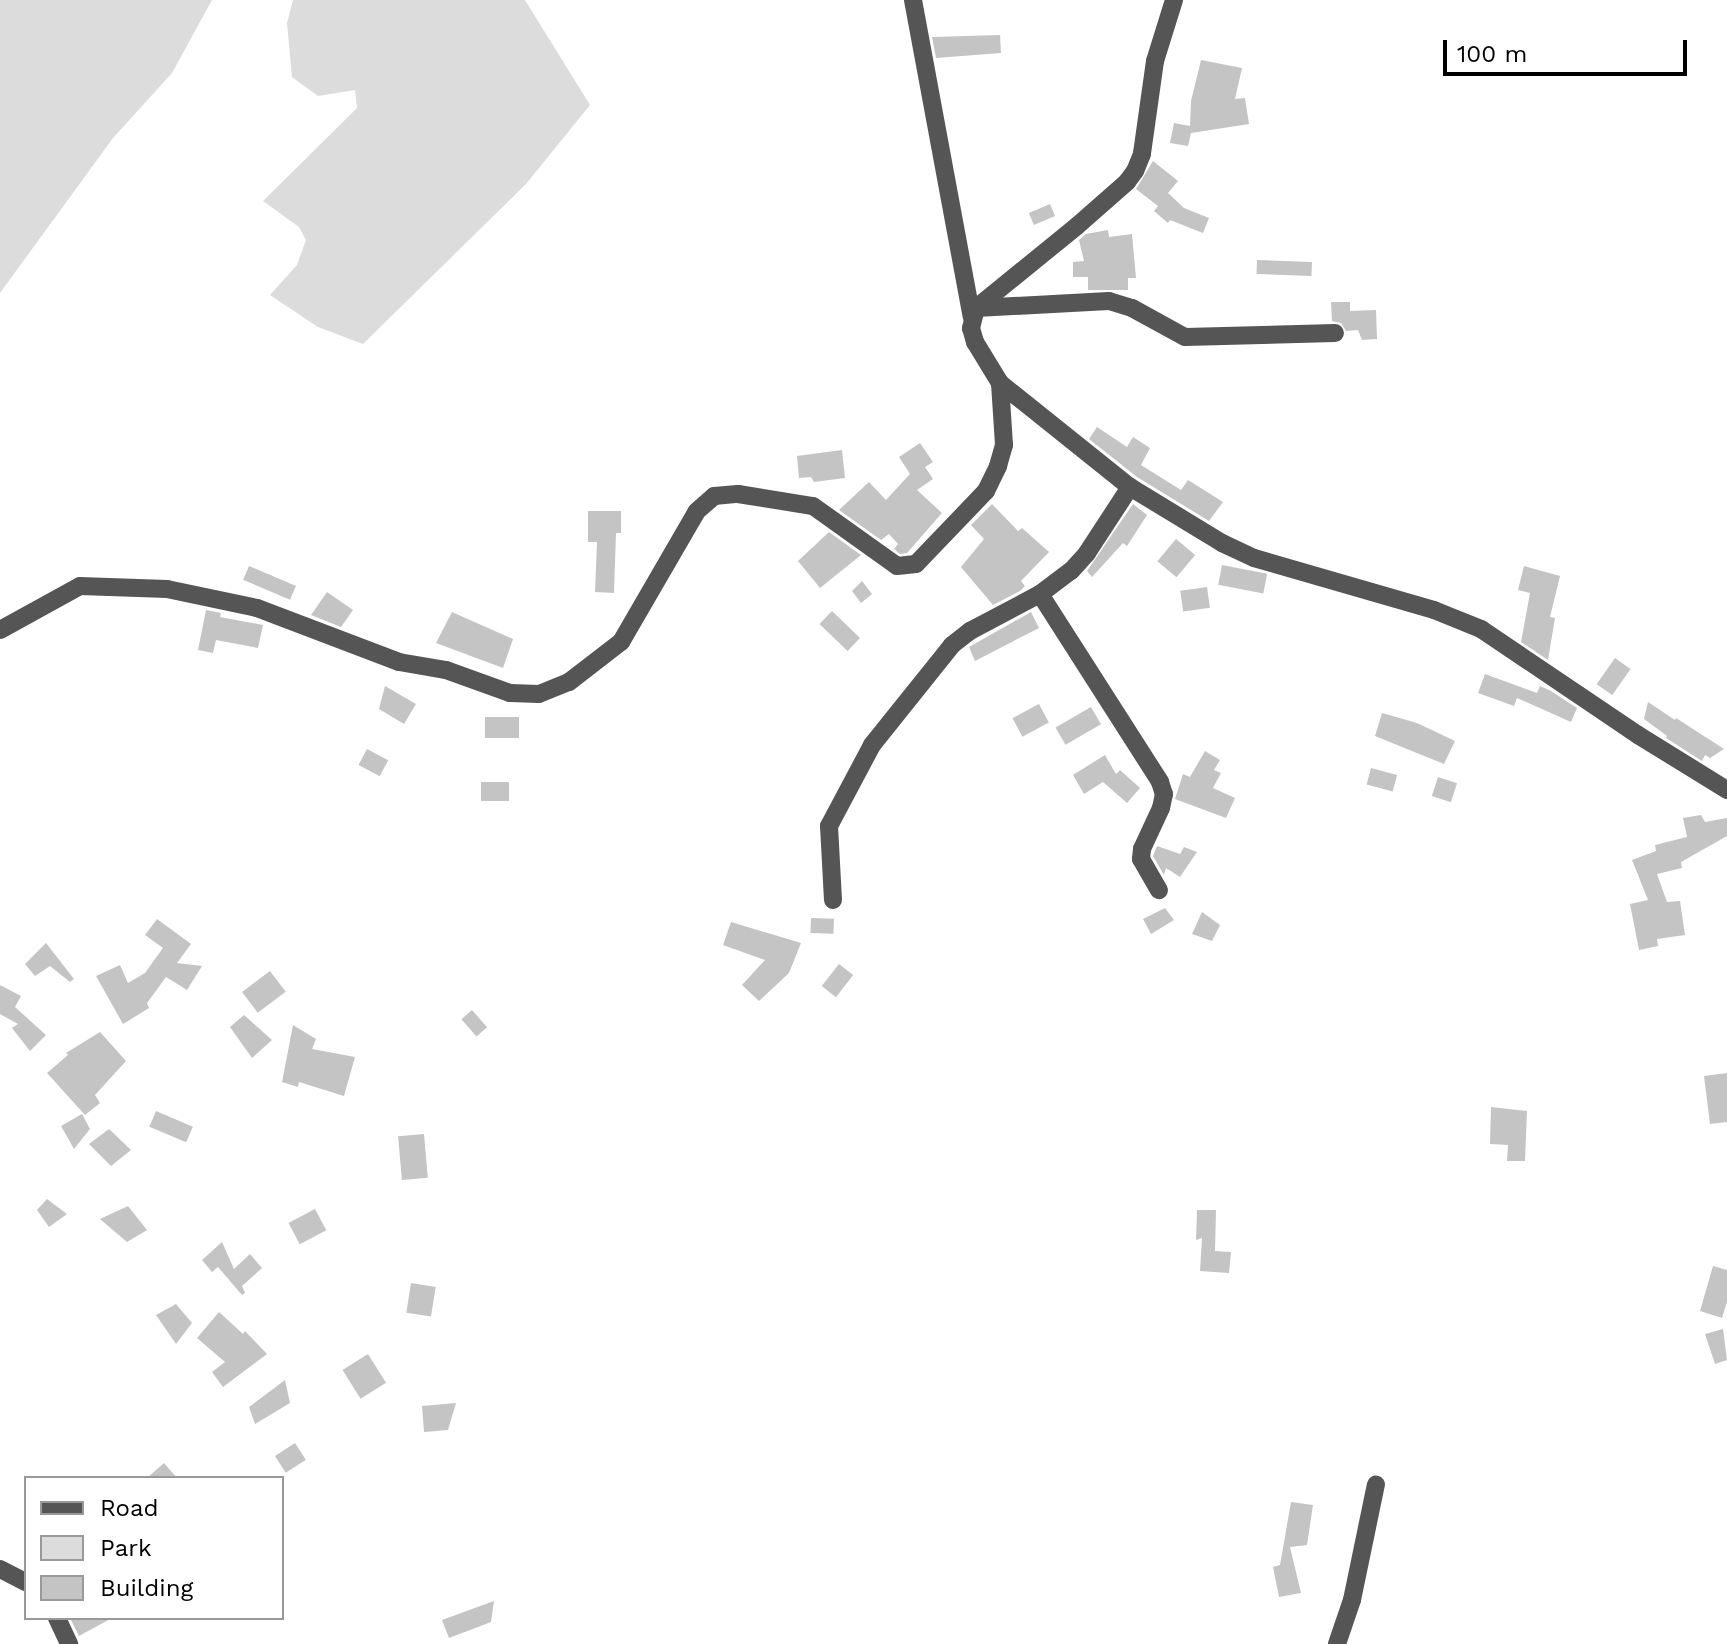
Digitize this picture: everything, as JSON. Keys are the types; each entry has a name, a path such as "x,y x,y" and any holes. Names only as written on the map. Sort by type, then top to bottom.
{"street":[{"path":"913,0 974,312 975,342 1000,383 1130,487 1238,552 1434,610 1481,629 1638,735 1727,790"},
{"path":"974,312 1097,208 1135,171 1142,154 1155,61 1174,0"},
{"path":"974,312 1109,301 1132,308 1171,333 1185,337 1335,333"},
{"path":"0,630 80,586 167,589 257,608 399,662 446,670 510,693 539,694 569,682 621,642 697,511 714,496 738,494 813,506 897,566 916,564 986,491 998,466 1004,445 1000,383"},
{"path":"833,900 829,826 872,745 952,645 970,631 1040,594 1087,553 1130,487"},
{"path":"1040,594 1160,782 1164,794 1161,808 1142,849 1141,859 1159,890"},
{"path":"1337,1644 1352,1600 1376,1484"},
{"path":"0,1569 24,1581"},
{"path":"58,1620 69,1644"}],"green space":[{"path":"0,0 212,0 172,73 113,138 0,293"},
{"path":"293,0 525,0 590,105 526,184 363,344 318,327 270,295 297,265 306,240 299,227 263,201 357,108 355,90 318,96 292,77 287,23"}],"building":[{"path":"1000,35 1001,53 936,58 932,37"},
{"path":"1201,60 1242,68 1235,99 1245,98 1249,124 1191,133 1188,146 1170,143 1174,123 1190,126 1191,101"},
{"path":"1153,161 1178,181 1168,193 1184,208 1209,218 1203,233 1170,220 1168,223 1154,211 1158,206 1136,189"},
{"path":"1050,204 1055,216 1034,225 1029,213"},
{"path":"1108,230 1109,237 1132,234 1136,278 1128,278 1128,290 1088,290 1088,277 1073,277 1073,262 1084,261 1079,240 1086,234"},
{"path":"1257,260 1312,262 1311,276 1257,274"},
{"path":"1331,302 1350,302 1350,311 1376,310 1377,339 1362,340 1358,330 1346,331 1341,323 1332,321"},
{"path":"1097,427 1127,447 1133,437 1150,448 1141,465 1181,490 1188,480 1223,502 1209,521 1137,477 1089,439"},
{"path":"920,443 933,462 925,467 933,479 917,490 942,513 907,553 900,554 894,549 898,544 889,534 881,540 839,510 869,482 886,500 910,474 899,457"},
{"path":"842,450 845,478 814,482 811,477 799,478 797,456"},
{"path":"992,504 1018,531 1022,528 1049,552 1021,581 1025,586 1020,591 993,605 961,567 984,539 971,525"},
{"path":"1133,504 1147,515 1127,546 1123,543 1092,577 1087,571"},
{"path":"588,511 621,511 621,533 616,533 614,593 595,592 597,542 588,542"},
{"path":"829,532 861,555 820,588 798,561"},
{"path":"1176,539 1195,555 1177,577 1157,561"},
{"path":"1222,565 1267,574 1263,593 1218,585"},
{"path":"249,566 296,586 290,600 243,580"},
{"path":"1524,566 1560,576 1550,617 1555,618 1548,660 1521,642 1530,593 1518,590"},
{"path":"862,581 872,594 861,603 852,591"},
{"path":"1207,587 1210,608 1183,612 1180,591"},
{"path":"327,592 353,610 341,627 311,615"},
{"path":"206,610 221,613 220,617 263,625 258,648 216,640 213,653 198,650"},
{"path":"832,611 860,638 848,651 819,624"},
{"path":"452,612 513,639 503,668 436,643"},
{"path":"1031,612 1039,628 975,661 969,647"},
{"path":"1615,658 1631,669 1612,695 1597,684"},
{"path":"1485,674 1537,693 1540,686 1551,691 1577,708 1571,722 1517,698 1514,706 1478,693"},
{"path":"385,686 416,704 404,724 379,709"},
{"path":"1648,702 1724,749 1710,758 1705,755 1702,761 1666,738 1644,719"},
{"path":"1039,704 1049,723 1022,737 1013,718"},
{"path":"1091,707 1101,724 1065,745 1055,728"},
{"path":"1382,713 1417,723 1455,741 1444,764 1375,736"},
{"path":"485,717 519,717 519,738 485,738"},
{"path":"367,749 388,760 380,776 359,765"},
{"path":"1205,751 1220,760 1214,770 1221,773 1213,788 1235,798 1226,818 1175,799 1183,774 1190,777"},
{"path":"1105,755 1116,774 1120,770 1140,788 1127,803 1103,782 1084,794 1073,775"},
{"path":"1371,768 1397,775 1393,791 1367,784"},
{"path":"1438,777 1457,783 1451,802 1432,796"},
{"path":"481,782 509,782 509,801 481,801"},
{"path":"1701,815 1705,822 1727,818 1727,836 1681,862 1682,868 1657,874 1667,902 1680,901 1685,935 1657,939 1658,946 1639,950 1630,904 1648,900 1632,860 1656,851 1655,845 1687,837 1683,818"},
{"path":"1157,846 1180,854 1184,847 1197,852 1180,877 1166,868 1164,875 1153,856"},
{"path":"1165,908 1174,920 1151,934 1143,919"},
{"path":"1202,912 1220,925 1212,941 1192,934"},
{"path":"811,918 834,919 833,934 810,933"},
{"path":"157,919 191,944 177,963 202,966 187,990 166,977 147,1003 149,1008 123,1024 96,976 120,965 128,983 145,973 163,948 145,935"},
{"path":"731,922 801,943 789,973 759,1001 742,985 765,960 723,945"},
{"path":"46,943 74,979 70,982 50,966 35,976 25,964"},
{"path":"839,964 853,975 836,997 822,986"},
{"path":"270,971 286,992 258,1013 242,992"},
{"path":"0,985 21,996 15,1007 46,1035 30,1051 12,1028 18,1024 0,1014"},
{"path":"472,1010 487,1027 477,1037 461,1019"},
{"path":"244,1015 272,1040 252,1058 230,1027"},
{"path":"293,1025 316,1039 312,1049 355,1057 344,1096 299,1082 298,1087 282,1082"},
{"path":"100,1032 126,1061 95,1095 100,1103 85,1115 47,1073 68,1055 66,1053"},
{"path":"1727,1073 1727,1122 1710,1124 1704,1076"},
{"path":"1491,1107 1527,1111 1525,1161 1507,1161 1508,1145 1490,1144"},
{"path":"156,1111 193,1127 186,1142 149,1127"},
{"path":"82,1114 90,1129 74,1149 61,1126"},
{"path":"109,1129 131,1150 111,1166 89,1144"},
{"path":"424,1134 428,1178 402,1180 398,1136"},
{"path":"47,1199 67,1214 49,1227 37,1210"},
{"path":"128,1206 147,1230 127,1242 100,1219"},
{"path":"315,1209 326,1230 300,1244 289,1223"},
{"path":"1197,1210 1216,1210 1215,1251 1231,1252 1229,1273 1200,1271 1202,1238 1196,1240"},
{"path":"222,1242 234,1269 250,1254 262,1268 242,1286 245,1293 242,1295 218,1267 212,1272 202,1260"},
{"path":"1713,1266 1727,1270 1727,1302 1722,1318 1700,1311"},
{"path":"411,1283 436,1287 431,1317 406,1313"},
{"path":"176,1304 192,1323 176,1344 156,1315"},
{"path":"219,1312 243,1334 245,1331 267,1354 223,1387 212,1372 225,1362 197,1338"},
{"path":"1723,1329 1727,1360 1715,1364 1705,1334"},
{"path":"368,1354 386,1383 361,1399 343,1370"},
{"path":"285,1380 290,1403 255,1424 249,1407"},
{"path":"456,1403 448,1430 424,1432 422,1406"},
{"path":"295,1443 306,1460 286,1473 275,1456"},
{"path":"164,1463 175,1476 149,1476"},
{"path":"1291,1502 1313,1505 1307,1545 1290,1547 1301,1593 1279,1597 1273,1567 1280,1565"},
{"path":"494,1601 491,1622 449,1638 442,1620"},
{"path":"71,1620 108,1620 79,1636"}]}
